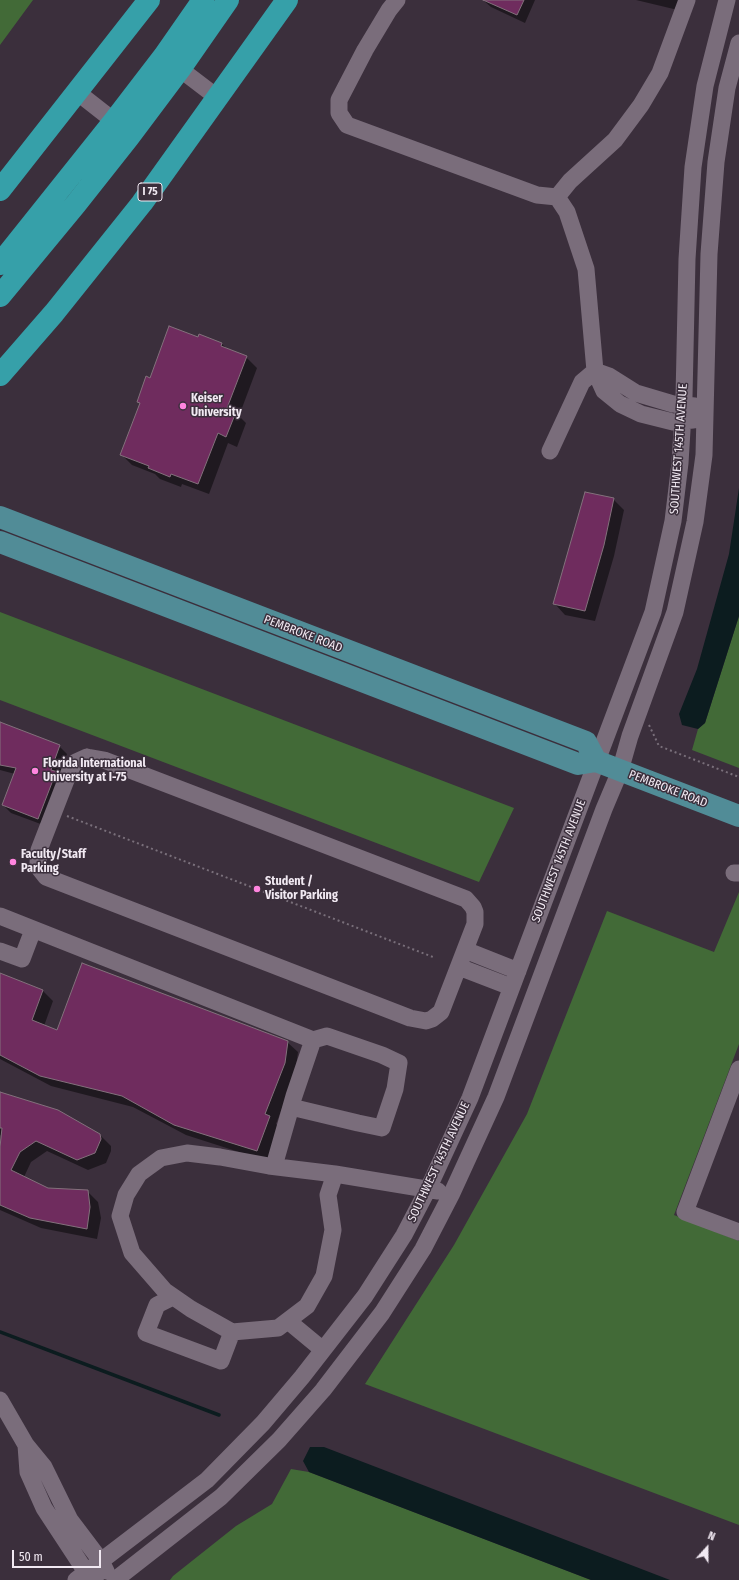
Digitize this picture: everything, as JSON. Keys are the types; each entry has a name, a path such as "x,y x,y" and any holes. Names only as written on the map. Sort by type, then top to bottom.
{"highway":[{"path":"0,190 149,0"},
{"path":"0,264 164,56 203,0"},
{"path":"0,296 76,204 180,69 228,0"},
{"name":"I 75","path":"0,375 54,313 142,203 288,0"}],"main road":[{"name":"PEMBROKE ROAD","path":"0,517 586,742 596,761"},
{"name":"PEMBROKE ROAD","path":"0,542 578,764 596,761 739,816"}],"street":[{"path":"397,0 364,50 339,100 339,113 347,125 537,195 557,197"},
{"path":"557,197 570,181 615,140 641,105 660,72 687,0"},
{"name":"SOUTHWEST 145TH AVENUE","path":"81,1576 207,1480 263,1423 323,1350 365,1296 404,1235 428,1189 470,1098 652,612 673,521 680,463 684,413 686,259 693,167 705,86 727,0"},
{"name":"SOUTHWEST 145TH AVENUE","path":"115,1580 221,1497 279,1440 323,1390 382,1313 423,1248 452,1193 496,1097 604,809 620,771 630,736 675,612 696,522 704,455 709,254 716,162 727,88 739,44"},
{"path":"180,69 218,98"},
{"path":"77,92 114,121"},
{"path":"557,197 567,212 586,269 595,371 604,391 620,404 641,414 661,420 673,422 684,413 706,413"},
{"path":"550,451 582,382 595,371"},
{"path":"87,757 104,760 466,899 473,907 476,917 475,924 441,1012 432,1019 426,1021 410,1018 46,878 39,868 38,855 54,812 70,770 76,762 87,757"},
{"path":"0,916 313,1040 327,1036 382,1055 399,1063 395,1089 382,1128 358,1124 291,1107"},
{"path":"0,951 22,959 33,930"},
{"path":"465,950 518,971"},
{"path":"459,967 512,987"},
{"path":"274,1166 291,1107 313,1040"},
{"path":"739,1069 685,1212 739,1232"},
{"path":"335,1174 328,1195 333,1230 324,1276 307,1306 278,1328 232,1332 173,1297 165,1291 132,1254 120,1216 126,1196 140,1174 160,1158 187,1153 220,1156 274,1166 335,1174 452,1193"},
{"path":"173,1297 157,1305 146,1333 221,1361 232,1332"},
{"path":"288,1321 323,1350"},
{"path":"0,1400 26,1445 44,1467 70,1520 101,1561 110,1580"},
{"path":"26,1445 28,1472 44,1508 81,1576 104,1580"}],"path":[{"path":"648,722 658,746 739,777"},
{"path":"54,812 433,957"}],"green space":[{"path":"0,0 33,0 0,45"},
{"path":"0,612 514,808 479,882 0,700"},
{"path":"739,616 739,768 692,750 698,729 705,723"},
{"path":"739,892 739,1044 674,1215 739,1241 739,1525 365,1384 454,1245 527,1114 607,911 714,952"},
{"path":"291,1469 309,1472 591,1580 170,1580 236,1526 272,1504"}],"shaded area":[{"path":"739,488 739,616 705,723 698,729 682,725 679,714 697,669 729,554"},
{"path":"310,1447 324,1447 670,1580 591,1580 309,1472 303,1461"}],"building":[{"path":"483,0 524,0 517,15"},
{"name":"Keiser University","path":"169,326 198,337 199,334 222,343 221,346 247,356 227,408 236,412 226,437 218,433 198,484 171,474 170,477 148,468 149,466 120,455 140,403 137,402 146,376 150,378"},
{"path":"585,492 614,498 604,545 585,611 553,604"},
{"name":"Florida International University at I-75","path":"0,722 60,745 51,770 58,772 55,781 53,780 38,819 2,805 16,768 0,765"},
{"path":"82,963 288,1041 285,1063 265,1114 270,1116 257,1151 174,1125 122,1096 40,1076 0,1055 0,973 43,990 32,1020 57,1030"},
{"path":"0,1092 58,1110 100,1134 101,1139 95,1153 77,1160 36,1141 20,1152 11,1170 48,1188 88,1190 90,1207 87,1229 30,1218 0,1205 0,1147 2,1128 0,1128"}],"waterway":[{"path":"0,1332 219,1415"}],"place":[{"name":"Keiser University","path":"183,406"},
{"name":"Florida International University at I-75","path":"35,771"},
{"name":"Faculty/Staff Parking","path":"13,862"},
{"name":"Student / Visitor Parking","path":"257,889"}]}
